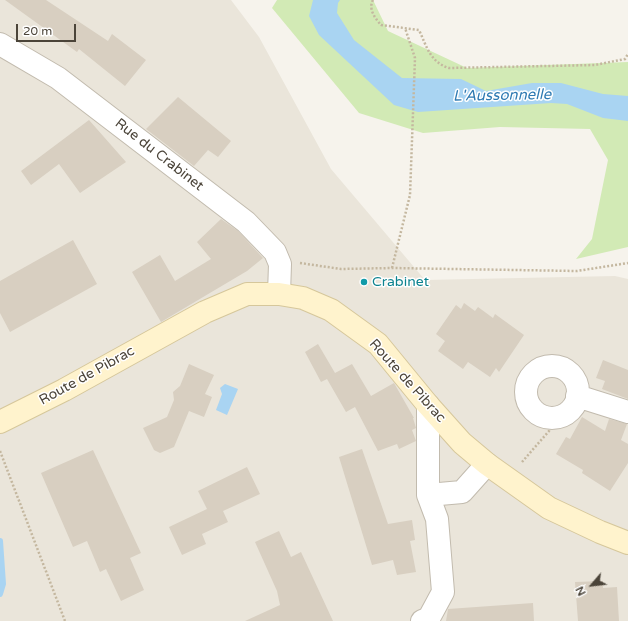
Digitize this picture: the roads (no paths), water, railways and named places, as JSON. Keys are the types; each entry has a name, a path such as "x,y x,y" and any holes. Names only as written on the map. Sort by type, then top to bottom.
{"main road":[{"name":"Route de Pibrac","path":"0,422 64,390 205,312 247,294 279,294 303,298 331,310 378,344 428,406 462,443 487,464 512,480 549,508 600,532 628,543"}],"street":[{"name":"Rue du Crabinet","path":"0,44 58,78 246,222 275,252 280,264 279,294"},
{"path":"554,366 564,369 572,376 577,386 577,396 573,406 565,414 555,418 544,417 535,412 528,403 526,392 527,382 534,373 543,367 554,366"},
{"path":"577,396 628,412"},
{"path":"422,621 428,618 443,592 437,519 428,495 428,406"},
{"path":"428,495 462,492 487,464"}],"water":[{"name":"L'Aussonnelle","path":"313,0 340,0 338,3 337,13 354,40 402,78 461,79 486,91 532,83 561,83 603,94 628,96 628,121 603,118 567,104 551,103 418,112 394,105 319,35 309,16"},
{"path":"225,384 238,389 227,415 216,410 222,394 220,388"}],"waterway":[{"path":"0,541 3,584 0,594"}],"place":[{"name":"Crabinet","path":"364,282"}]}
